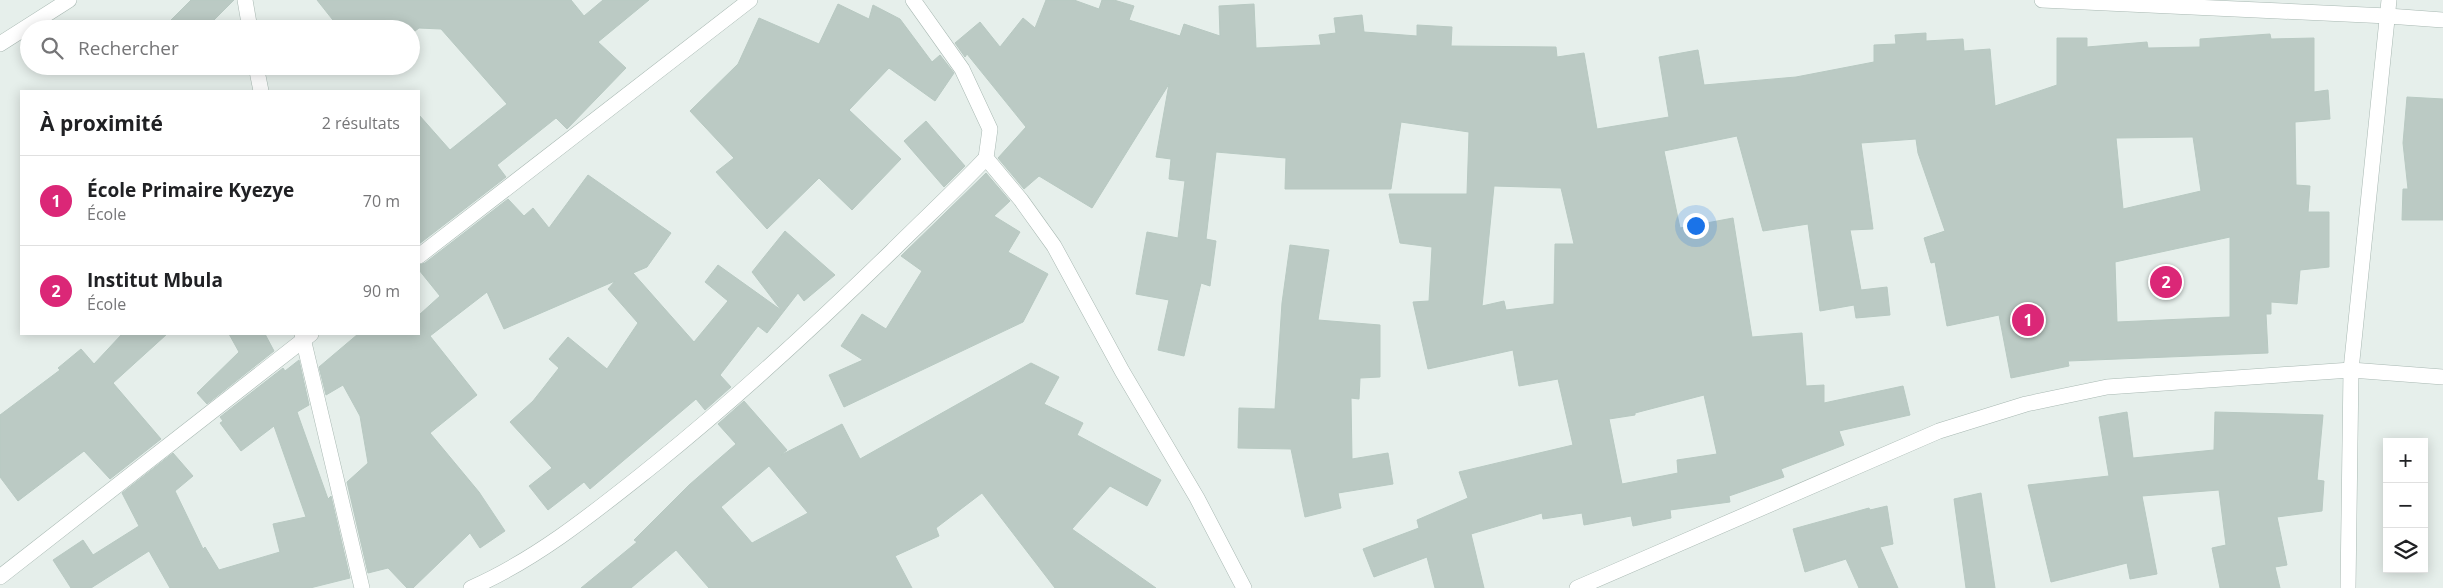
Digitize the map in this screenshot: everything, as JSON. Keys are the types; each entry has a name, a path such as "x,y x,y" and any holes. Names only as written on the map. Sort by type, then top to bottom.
{"street":[{"path":"38,20 69,0"},
{"path":"245,0 248,20"},
{"path":"420,255 750,0"},
{"path":"470,588 497,576 575,528 685,440 805,335 953,193 986,158 990,129 962,69 915,0"},
{"path":"2042,0 2443,20"},
{"path":"2348,588 2351,370 2389,0"},
{"path":"0,44 20,31"},
{"path":"258,75 261,90"},
{"path":"986,158 1021,200 1054,246 1122,371 1197,498 1244,588"},
{"path":"0,577 305,336 362,588"},
{"path":"1577,588 1939,431 2026,404 2106,387 2351,370 2443,377"}],"building":[{"path":"191,0 234,0 214,20 171,20"},
{"path":"317,0 571,0 584,16 603,0 649,0 598,42 626,68 567,129 556,118 497,165 506,177 420,243 420,116 450,150 507,104 441,29 420,28 420,20 333,20"},
{"path":"1046,0 1074,0 1099,9 1102,0 1114,0 1134,6 1129,20 1180,36 1184,24 1220,36 1219,6 1254,4 1256,48 1321,45 1319,35 1336,33 1334,18 1362,15 1364,32 1417,36 1417,25 1452,27 1451,46 1556,47 1557,57 1584,53 1597,129 1669,117 1659,57 1698,50 1704,85 1796,77 1874,62 1874,45 1896,44 1895,35 1926,33 1926,41 1963,39 1964,51 1990,49 1995,106 2057,85 2057,38 2087,38 2087,47 2147,42 2148,48 2200,47 2200,39 2270,34 2271,39 2314,38 2314,92 2328,90 2330,119 2295,122 2296,185 2310,186 2308,212 2329,212 2329,267 2300,270 2297,304 2271,302 2271,314 2266,314 2268,353 2068,361 2069,366 2011,378 1999,315 1947,326 1935,262 1931,263 1924,238 1945,231 1918,153 1916,139 1861,143 1873,229 1850,230 1861,290 1887,287 1890,315 1856,318 1854,305 1820,311 1808,224 1763,231 1737,136 1664,151 1680,228 1733,218 1752,337 1802,333 1806,386 1824,385 1824,403 1903,386 1910,415 1839,431 1844,445 1781,469 1784,477 1729,496 1730,502 1670,510 1671,518 1633,526 1631,516 1584,525 1582,513 1543,519 1542,513 1471,534 1484,588 1435,588 1427,557 1374,577 1363,549 1419,528 1417,520 1468,498 1459,472 1573,445 1558,379 1519,386 1513,350 1428,369 1413,302 1429,301 1432,247 1400,243 1389,194 1467,194 1469,132 1401,122 1391,189 1285,189 1286,158 1216,152 1206,239 1216,241 1210,286 1201,283 1184,356 1158,350 1169,300 1136,294 1147,232 1178,238 1185,181 1169,179 1171,159 1156,157 1169,84 1092,208 1039,176 1024,189 998,158 1026,127 967,54 965,57 955,43 980,22 1000,47 1023,18 1035,28","holes":["2193,137 2201,191 2123,209 2116,138","1494,186 1561,188 1574,244 1555,244 1554,304 1506,310 1504,301 1482,306","2230,237 2230,317 2117,322 2115,262","1704,395 1717,454 1677,460 1678,473 1622,484 1609,419 1635,415 1635,413"]},
{"path":"838,4 869,19 873,5 900,19 932,62 940,55 954,73 935,101 889,68 849,110 901,159 852,210 819,178 767,229 716,172 734,158 690,111 738,64 759,18 819,44"},
{"path":"2407,97 2443,99 2443,220 2402,220 2403,189 2408,189 2403,143"},
{"path":"926,121 965,166 944,187 904,141"},
{"path":"986,173 1010,201 994,216 1020,232 1008,252 1048,274 1023,322 844,407 829,375 863,360 841,346 862,314 886,329 922,271 901,256"},
{"path":"588,175 671,233 647,267 633,273 694,342 728,301 705,282 718,265 781,310 752,272 785,231 835,275 804,301 798,293 767,333 758,326 720,375 731,387 705,410 696,399 590,489 584,482 548,510 529,486 552,468 510,422 533,401 559,368 549,359 568,337 607,369 638,323 608,289 615,281 504,329 487,292 430,336 477,395 430,433 479,492 505,531 480,548 470,533 413,588 407,588 388,568 368,573 347,482 368,463 360,416 343,385 326,395 319,367 357,335 420,335 420,314 440,296 420,271 420,265 425,263 508,199 524,216 533,208 549,228"},
{"path":"1290,245 1329,250 1318,320 1380,325 1380,377 1360,378 1359,399 1351,398 1352,459 1388,453 1393,484 1338,493 1341,508 1305,517 1291,449 1238,448 1239,408 1275,409 1282,303"},
{"path":"121,335 166,335 113,383 161,439 110,479 84,451 18,501 0,477 0,415 60,370 58,368 81,349 94,364"},
{"path":"230,335 266,335 274,351 207,404 197,393 239,352"},
{"path":"299,360 309,405 297,412 328,499 331,496 350,578 310,588 170,588 149,551 91,588 71,588 53,560 83,540 93,555 139,526 122,493 173,453 193,476 175,491 203,549 205,547 219,570 280,552 273,524 306,517 274,426 241,451 220,423 223,421 220,417 283,368 285,371"},
{"path":"1031,363 1059,377 1044,404 1083,423 1077,435 1161,480 1147,506 1110,486 1072,529 1156,588 1055,588 982,493 936,528 939,536 895,556 912,588 709,588 676,550 631,588 581,588 637,542 634,540 689,485 736,444 718,424 744,401 787,450 781,455 842,424 860,459","holes":["769,466 808,513 752,543 721,507"]},
{"path":"2127,412 2133,458 2214,450 2215,412 2323,415 2317,480 2324,481 2322,511 2277,517 2287,565 2275,567 2280,588 2220,588 2212,548 2226,545 2219,490 2142,496 2157,574 2130,579 2127,563 2051,582 2028,485 2109,476 2099,417"},
{"path":"1981,493 1995,588 1966,588 1954,499"},
{"path":"1887,506 1893,544 1880,547 1898,588 1859,588 1846,559 1805,572 1793,529 1869,508 1870,510"}],"place":[{"name":"Institut Mbula","path":"2166,282"},
{"name":"École Primaire Kyezye","path":"2028,320"}]}
